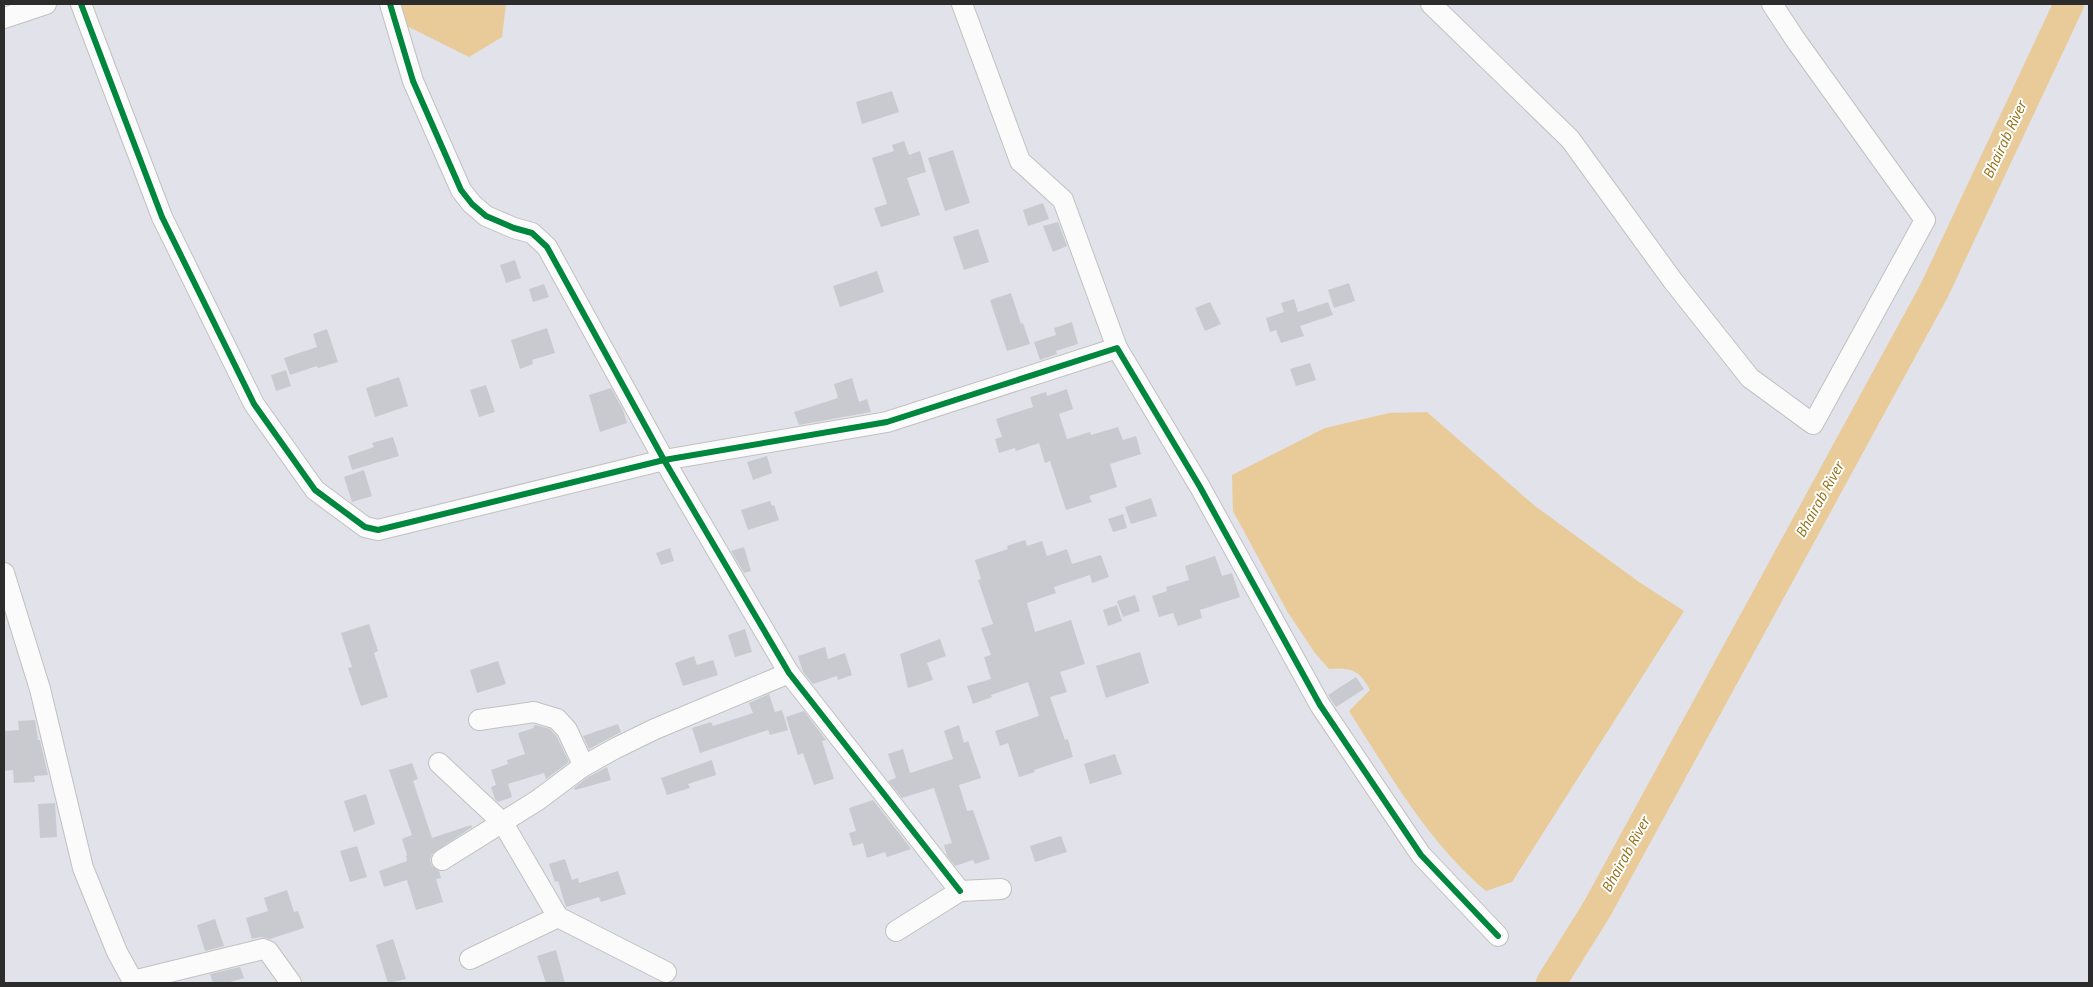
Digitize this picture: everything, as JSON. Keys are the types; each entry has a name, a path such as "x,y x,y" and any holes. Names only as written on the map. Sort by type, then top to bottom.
{"street":[{"path":"4,18 46,4"},
{"path":"81,4 162,218 254,404 315,490 365,527 378,530 664,460 887,422 1117,348"},
{"path":"390,4 413,81 461,190 472,204 486,216 514,228 532,233 547,247 664,460 789,673 960,891"},
{"path":"962,4 1020,161 1062,200 1117,348 1200,487 1320,705 1420,854 1498,936"},
{"path":"1431,4 1570,139 1673,281 1750,378 1813,424 1925,220 1772,4"},
{"path":"4,573 40,688 83,868 117,952 134,982 263,949 268,951 291,983"},
{"path":"442,860 538,800 582,767 655,729 789,673"},
{"path":"478,720 534,712 557,719 566,730 581,760 582,767"},
{"path":"439,763 503,823 558,917 666,972"},
{"path":"896,931 960,891 1001,889"},
{"path":"470,959 558,917"}],"shaded area":[{"path":"400,4 506,4 502,37 469,57 405,25"},
{"path":"1427,412 1535,506 1639,582 1684,611 1512,882 1486,891 1446,851 1411,807 1395,783 1349,711 1370,690 1366,683 1354,671 1329,669 1315,653 1287,611 1233,511 1232,475 1325,428 1389,413"}],"building":[{"path":"892,91 899,112 862,124 856,102"},
{"path":"904,141 909,155 920,151 926,172 907,178 920,215 881,227 874,208 887,204 872,158 894,151 892,145"},
{"path":"953,150 970,203 945,211 928,158"},
{"path":"1043,203 1049,219 1028,226 1023,210"},
{"path":"1058,222 1067,246 1053,252 1043,226"},
{"path":"978,229 989,262 964,270 953,237"},
{"path":"515,260 521,278 506,283 500,265"},
{"path":"877,271 884,292 840,307 833,286"},
{"path":"1349,283 1355,301 1334,308 1328,290"},
{"path":"544,284 549,297 533,302 529,289"},
{"path":"1011,293 1030,344 1007,351 990,300"},
{"path":"1294,299 1298,312 1328,302 1333,315 1300,326 1304,336 1281,343 1276,330 1270,332 1266,318 1284,312 1281,303"},
{"path":"1210,302 1221,324 1205,331 1195,308"},
{"path":"1072,322 1078,344 1056,351 1057,354 1040,360 1034,342 1056,335 1054,328"},
{"path":"547,328 555,353 532,360 533,364 520,369 511,340"},
{"path":"327,329 338,362 318,368 317,366 290,375 284,358 317,347 313,334"},
{"path":"1310,363 1316,380 1296,386 1290,369"},
{"path":"286,370 291,386 276,391 271,375"},
{"path":"399,377 408,406 375,417 366,388"},
{"path":"852,378 859,402 867,399 871,412 799,425 794,412 838,398 834,384"},
{"path":"486,385 495,412 479,417 470,390"},
{"path":"611,388 623,410 627,423 600,432 589,395"},
{"path":"1067,389 1073,409 1059,414 1067,439 1090,432 1091,435 1118,427 1123,440 1136,436 1141,454 1110,464 1117,487 1089,496 1092,502 1066,510 1050,461 1045,463 1039,443 1016,451 1015,448 999,453 995,439 1002,437 996,419 1033,407 1030,397 1046,392 1047,396"},
{"path":"393,437 399,456 352,470 348,456 374,447 372,443"},
{"path":"767,456 772,473 753,480 747,462"},
{"path":"364,470 372,496 352,502 344,477"},
{"path":"1151,498 1157,516 1131,524 1125,507"},
{"path":"770,501 772,506 774,505 779,520 748,530 741,510"},
{"path":"1123,514 1127,528 1113,532 1108,519"},
{"path":"1025,540 1027,546 1042,541 1047,556 1067,549 1072,564 1101,555 1109,577 1092,583 1090,575 1054,587 1056,593 1027,603 1035,632 1071,620 1085,664 1060,672 1067,692 1050,697 1065,740 1068,739 1073,757 1019,777 1008,743 1000,746 995,731 1039,716 1028,682 991,695 992,697 973,704 967,686 991,679 984,657 991,655 981,628 993,624 978,580 981,579 975,560 1008,549 1007,546"},
{"path":"744,547 751,571 744,573 731,551"},
{"path":"670,548 674,561 661,565 656,553"},
{"path":"1215,556 1222,576 1232,573 1240,597 1200,610 1202,618 1178,626 1173,613 1159,617 1152,596 1167,591 1166,587 1189,580 1185,566"},
{"path":"1135,595 1140,611 1123,617 1117,601"},
{"path":"1117,605 1122,621 1108,626 1103,610"},
{"path":"369,624 378,651 374,653 388,697 361,706 348,668 352,667 341,633"},
{"path":"745,629 752,652 735,657 728,635"},
{"path":"940,639 946,656 927,663 933,680 908,688 900,654"},
{"path":"825,647 828,659 845,653 852,675 838,680 837,676 813,684 803,672 798,656"},
{"path":"1140,652 1149,683 1106,698 1096,666"},
{"path":"694,656 697,665 713,660 718,675 683,686 675,663"},
{"path":"498,661 506,684 477,693 470,670"},
{"path":"1356,677 1364,689 1336,707 1328,695"},
{"path":"769,694 775,712 782,710 788,730 770,735 768,730 700,753 692,728 711,722 713,726 753,713 749,703"},
{"path":"804,711 826,740 822,741 834,779 814,785 803,753 798,755 786,717"},
{"path":"35,720 38,740 40,740 48,775 34,776 35,782 14,783 13,770 4,771 4,731 19,730 18,721"},
{"path":"618,724 621,732 589,749 583,736"},
{"path":"536,725 550,729 557,737 569,762 546,779 544,773 508,784 512,797 498,802 491,787 496,785 491,770 508,764 507,760 525,754 518,733 534,728 533,726"},
{"path":"959,725 964,743 968,741 981,778 959,785 967,811 973,810 990,859 975,864 973,860 955,866 947,856 944,845 952,843 934,788 902,798 888,781 896,778 888,754 903,749 910,773 953,759 944,731"},
{"path":"1115,754 1122,774 1090,784 1084,764"},
{"path":"712,760 716,775 688,784 690,788 667,795 661,778"},
{"path":"412,763 418,779 413,781 432,838 471,825 472,827 432,854 430,860 432,866 439,871 441,878 436,879 443,902 416,910 407,880 384,887 379,871 407,861 402,839 412,835 389,770"},
{"path":"607,767 611,780 575,790 574,788 588,777"},
{"path":"366,794 375,824 354,832 344,801"},
{"path":"873,800 911,849 887,857 885,852 867,858 863,843 853,846 849,833 856,831 849,808"},
{"path":"55,803 57,837 40,838 38,804"},
{"path":"1061,836 1067,852 1035,862 1030,846"},
{"path":"357,846 367,877 350,882 340,851"},
{"path":"565,859 572,880 578,878 579,883 618,871 626,894 601,902 599,897 566,907 558,881 555,882 549,864"},
{"path":"287,890 294,912 298,911 304,928 270,939 261,937 252,939 246,918 268,911 264,898"},
{"path":"215,919 224,946 205,951 197,925"},
{"path":"393,939 406,979 388,983 376,945"},
{"path":"556,950 565,983 546,983 537,956"},
{"path":"240,967 244,978 227,983 213,983 210,974"}],"waterway":[{"name":"Bhairab River","path":"1551,983 1597,909 1934,291 2069,4"}],"cycle path":[{"path":"81,4 162,217 254,404 315,490 365,527 378,530 664,460 887,422 1117,348 1200,487 1320,705 1421,855 1498,936"},
{"path":"390,4 413,81 461,190 472,204 486,216 514,228 532,233 547,247 664,460 789,673 960,891"}]}
